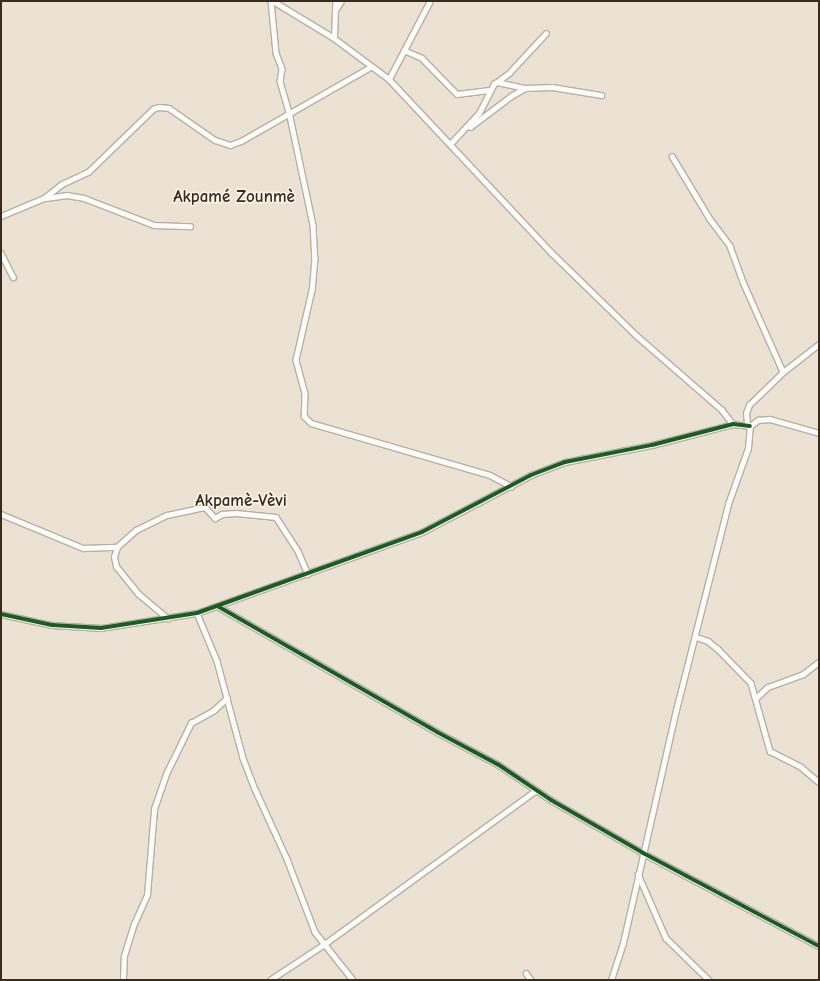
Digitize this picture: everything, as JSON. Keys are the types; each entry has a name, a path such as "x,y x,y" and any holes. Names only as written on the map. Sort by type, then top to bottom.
{"street":[{"path":"272,1 334,38 370,67 389,79 552,253 637,336 722,410 733,424"},
{"path":"272,1 276,53 282,69 280,81 289,112 313,225 315,258 312,290 296,360 305,393 306,420 401,451 490,475 511,486"},
{"path":"334,38 336,9 335,1"},
{"path":"336,9 341,1"},
{"path":"389,79 430,1"},
{"path":"466,129 479,113 490,90 497,82 517,66 546,33"},
{"path":"404,50 422,58 457,94 490,90"},
{"path":"1,216 44,198 62,184 93,168 153,109 159,106 169,108 219,142 230,145 241,141 289,112 370,67"},
{"path":"497,82 525,88 552,87 601,95"},
{"path":"450,144 466,129 511,96 525,88"},
{"path":"672,156 710,220 730,246 743,282 783,372"},
{"path":"44,198 67,195 84,198 154,225 190,226"},
{"path":"1,253 13,277"},
{"path":"611,980 623,943 643,853 728,504 748,448 749,425 746,413 749,405 783,372 819,344"},
{"path":"1,614 46,624 81,628 168,619 197,613 422,532 511,486 565,462 658,443 733,424 749,425 758,420 770,419 819,433"},
{"path":"168,619 143,599 116,566 114,557 117,547 146,524 167,515 205,507 215,518 222,514 259,514 276,517 298,551 308,574"},
{"path":"1,514 83,548 117,547"},
{"path":"219,606 437,732 499,765 536,790 643,853 819,946"},
{"path":"197,613 217,661 255,789 323,945 353,980"},
{"path":"696,637 708,641 745,674 756,698 770,751 801,767 819,782"},
{"path":"756,698 768,687 803,674 819,662"},
{"path":"123,980 124,956 134,924 147,895 154,809 166,774 191,723 210,713 227,698"},
{"path":"270,980 323,945 536,790"},
{"path":"638,874 666,938 709,980"},
{"path":"526,973 531,980"}],"cycle path":[{"path":"1,614 52,625 101,628 197,613 422,532 531,475 565,462 652,445 733,424 750,426"},
{"path":"219,607 437,732 499,765 551,800 643,853 819,946"}],"district":[{"name":"Akpamé Zounmè","path":"234,197"},
{"name":"Akpamè-Vèvi","path":"241,501"}]}
